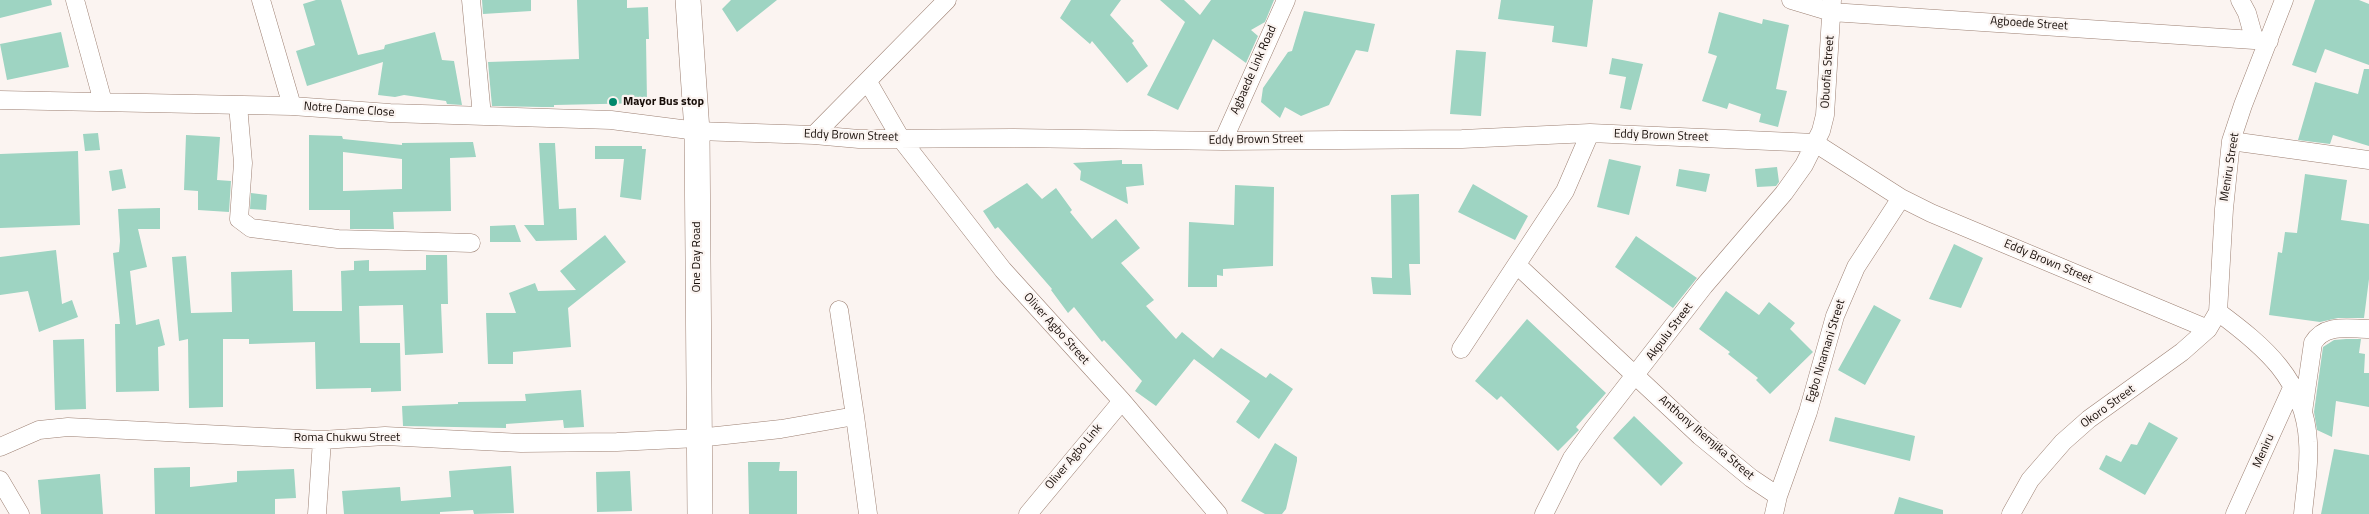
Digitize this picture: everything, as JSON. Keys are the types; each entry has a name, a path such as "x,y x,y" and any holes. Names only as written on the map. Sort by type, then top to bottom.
{"main road":[{"name":"One Day Road","path":"688,0 697,131 700,514"}],"street":[{"path":"75,0 103,102"},
{"path":"261,0 292,106"},
{"path":"471,0 482,116"},
{"path":"814,134 868,82 947,0"},
{"name":"Agbaede Link Road","path":"1223,141 1286,0"},
{"name":"Agboede Street","path":"1791,0 1831,6 2261,40"},
{"path":"2240,0 2261,40"},
{"name":"Meniru Street","path":"2218,312 2224,209 2231,141 2261,40 2284,0"},
{"name":"Obuofia Street","path":"1812,151 1825,115 1831,6"},
{"name":"Oliver Agbo Street","path":"868,82 901,139 1012,280 1122,401 1218,514"},
{"name":"Notre Dame Close","path":"0,100 292,106 482,116 611,120 697,131"},
{"path":"238,105 242,163 239,220 251,228 338,239 471,243"},
{"name":"Eddy Brown Street","path":"697,131 814,134 859,139 1014,138 1223,141 1462,139 1590,133 1812,151 1931,213 2208,329"},
{"path":"1461,349 1565,191 1590,133"},
{"path":"2231,141 2369,160"},
{"name":"Akpulu Street","path":"1544,514 1572,458 1704,286 1784,193 1812,151"},
{"name":"Egbo Nnamani Street","path":"1774,514 1778,496 1800,437 1835,316 1843,296 1867,248 1901,198"},
{"name":"Anthony Ihemjika Street","path":"1517,265 1707,442 1751,478 1778,496"},
{"path":"839,310 868,514"},
{"path":"2218,312 2264,348 2284,370 2303,412 2308,442 2303,514"},
{"name":"Okoro Street","path":"2011,514 2030,480 2063,442 2089,419 2182,352 2208,329 2218,312"},
{"path":"2303,412 2313,343 2317,336 2324,331 2336,329 2369,329"},
{"name":"Meniru","path":"2235,514 2292,388"},
{"name":"Oliver Agbo Link","path":"1028,514 1122,401"},
{"name":"Roma Chukwu Street","path":"0,447 39,430 68,427 322,440 385,436 521,443 616,442 698,438 781,429 855,416"},
{"path":"317,514 322,440"},
{"path":"0,480 20,514"}],"building":[{"path":"0,0 51,0 52,5 0,18"},
{"path":"316,0 341,0 358,55 384,49 385,45 435,32 442,60 454,61 462,105 447,104 446,101 404,95 395,97 378,95 383,62 307,86 296,51 315,45 303,4"},
{"path":"482,0 531,0 531,11 483,14"},
{"path":"577,0 627,0 627,8 648,7 649,39 646,39 647,103 554,105 554,107 492,106 488,62 579,59"},
{"path":"731,0 777,0 737,32 722,9"},
{"path":"1071,0 1121,0 1110,15 1134,41 1132,43 1148,66 1127,83 1092,41 1090,44 1060,18"},
{"path":"1160,0 1184,0 1200,15 1211,0 1274,0 1265,22 1251,30 1258,36 1246,63 1213,39 1178,110 1147,95 1185,22"},
{"path":"1501,0 1593,0 1587,47 1552,42 1554,26 1498,19"},
{"path":"2315,0 2359,0 2369,4 2369,65 2325,49 2316,73 2292,65"},
{"path":"1304,11 1375,24 1368,52 1356,50 1329,105 1301,116 1285,107 1280,118 1261,102 1263,88 1288,52 1292,51"},
{"path":"1719,12 1762,24 1763,19 1789,25 1776,89 1787,91 1778,127 1759,122 1761,114 1729,103 1727,109 1702,101 1717,56 1708,53"},
{"path":"61,32 69,67 7,80 0,44"},
{"path":"1456,50 1486,52 1481,116 1450,114"},
{"path":"1612,58 1643,64 1631,110 1620,108 1626,77 1609,74"},
{"path":"2364,69 2369,69 2369,146 2333,135 2330,144 2298,140 2315,82 2358,94"},
{"path":"98,133 100,150 85,151 83,134"},
{"path":"186,135 220,137 217,180 231,181 229,212 198,210 198,191 184,190"},
{"path":"309,135 342,136 343,139 402,145 402,143 473,142 476,157 450,158 451,211 393,212 394,229 350,229 350,210 309,210","holes":["343,152 402,159 402,189 343,191"]},
{"path":"539,143 555,143 559,209 576,208 577,240 536,241 524,225 544,225"},
{"path":"595,146 642,146 642,149 646,149 641,200 620,197 624,159 595,159"},
{"path":"78,151 80,225 0,228 0,154"},
{"path":"1609,159 1641,166 1629,215 1597,207"},
{"path":"1122,160 1122,164 1142,164 1144,185 1126,187 1128,204 1080,180 1081,171 1073,163"},
{"path":"1777,167 1779,182 1776,186 1757,187 1755,169"},
{"path":"122,169 126,188 112,191 109,171"},
{"path":"1679,169 1710,174 1706,192 1676,186"},
{"path":"2305,174 2347,180 2341,220 2369,224 2369,279 2364,318 2338,318 2320,322 2269,315 2278,252 2282,253 2285,232 2297,233"},
{"path":"1027,183 1042,199 1056,188 1072,210 1070,212 1092,239 1116,219 1140,248 1121,263 1154,300 1146,306 1176,339 1182,332 1213,358 1221,348 1266,378 1270,373 1293,389 1259,439 1236,422 1250,401 1194,359 1156,406 1135,391 1142,381 1104,340 1102,342 1074,307 1068,313 1052,289 998,227 995,229 983,211"},
{"path":"1473,184 1528,216 1515,240 1458,212"},
{"path":"1235,185 1274,187 1273,266 1223,269 1223,276 1217,275 1217,287 1188,287 1189,222 1234,225"},
{"path":"251,193 267,195 266,210 250,209"},
{"path":"1419,194 1420,264 1409,264 1411,295 1373,294 1371,277 1392,278 1391,195"},
{"path":"160,208 160,229 138,229 147,267 130,271 136,325 159,319 165,345 158,347 159,391 116,392 115,324 120,324 113,253 119,252 118,209"},
{"path":"515,225 521,242 490,242 490,226"},
{"path":"605,235 626,262 568,308 571,347 513,352 513,364 488,364 486,313 516,313 509,293 535,283 538,291 576,290 560,271"},
{"path":"1636,236 1697,278 1673,308 1615,267"},
{"path":"1954,244 1983,258 1961,308 1929,299"},
{"path":"56,250 62,304 72,300 78,317 39,332 28,291 0,295 0,257"},
{"path":"426,255 447,255 448,304 441,304 443,353 405,355 403,305 359,306 360,343 400,343 401,391 371,392 371,388 316,389 315,342 249,344 249,339 223,339 223,407 189,408 188,339 179,341 172,257 186,256 191,313 232,312 231,272 292,270 293,311 342,311 341,271 354,270 354,261 369,260 369,271 426,270"},
{"path":"1726,291 1759,315 1769,302 1795,323 1790,329 1813,352 1770,394 1756,380 1758,378 1728,354 1730,352 1699,329"},
{"path":"1874,305 1901,320 1865,385 1838,370"},
{"path":"1527,319 1606,393 1576,427 1579,430 1558,451 1501,396 1497,400 1475,381"},
{"path":"84,339 86,409 55,410 53,340"},
{"path":"2361,339 2359,353 2365,354 2364,373 2369,373 2369,407 2336,401 2332,437 2317,430 2314,412 2323,347 2334,340"},
{"path":"581,390 584,427 564,428 563,420 506,424 506,428 403,426 402,406 458,404 458,402 526,401 525,394"},
{"path":"1634,416 1683,463 1661,486 1613,438"},
{"path":"1835,417 1915,436 1910,461 1829,441"},
{"path":"2149,422 2178,438 2145,495 2099,469 2106,455 2121,462 2131,444 2137,445"},
{"path":"1275,443 1297,457 1297,461 1286,509 1282,514 1265,514 1241,501"},
{"path":"2334,449 2369,455 2369,514 2321,514"},
{"path":"748,462 780,462 779,471 797,471 797,514 749,514"},
{"path":"511,466 514,513 474,514 473,510 440,512 440,514 344,514 342,491 400,487 401,501 451,497 449,471"},
{"path":"190,467 190,487 237,482 237,471 294,469 296,498 275,499 275,514 155,514 154,468"},
{"path":"630,471 632,511 597,512 596,472"},
{"path":"100,474 103,514 41,514 38,480"},
{"path":"1899,497 1943,510 1943,514 1894,514"}],"place":[{"name":"Mayor Bus stop","path":"613,102"}]}
